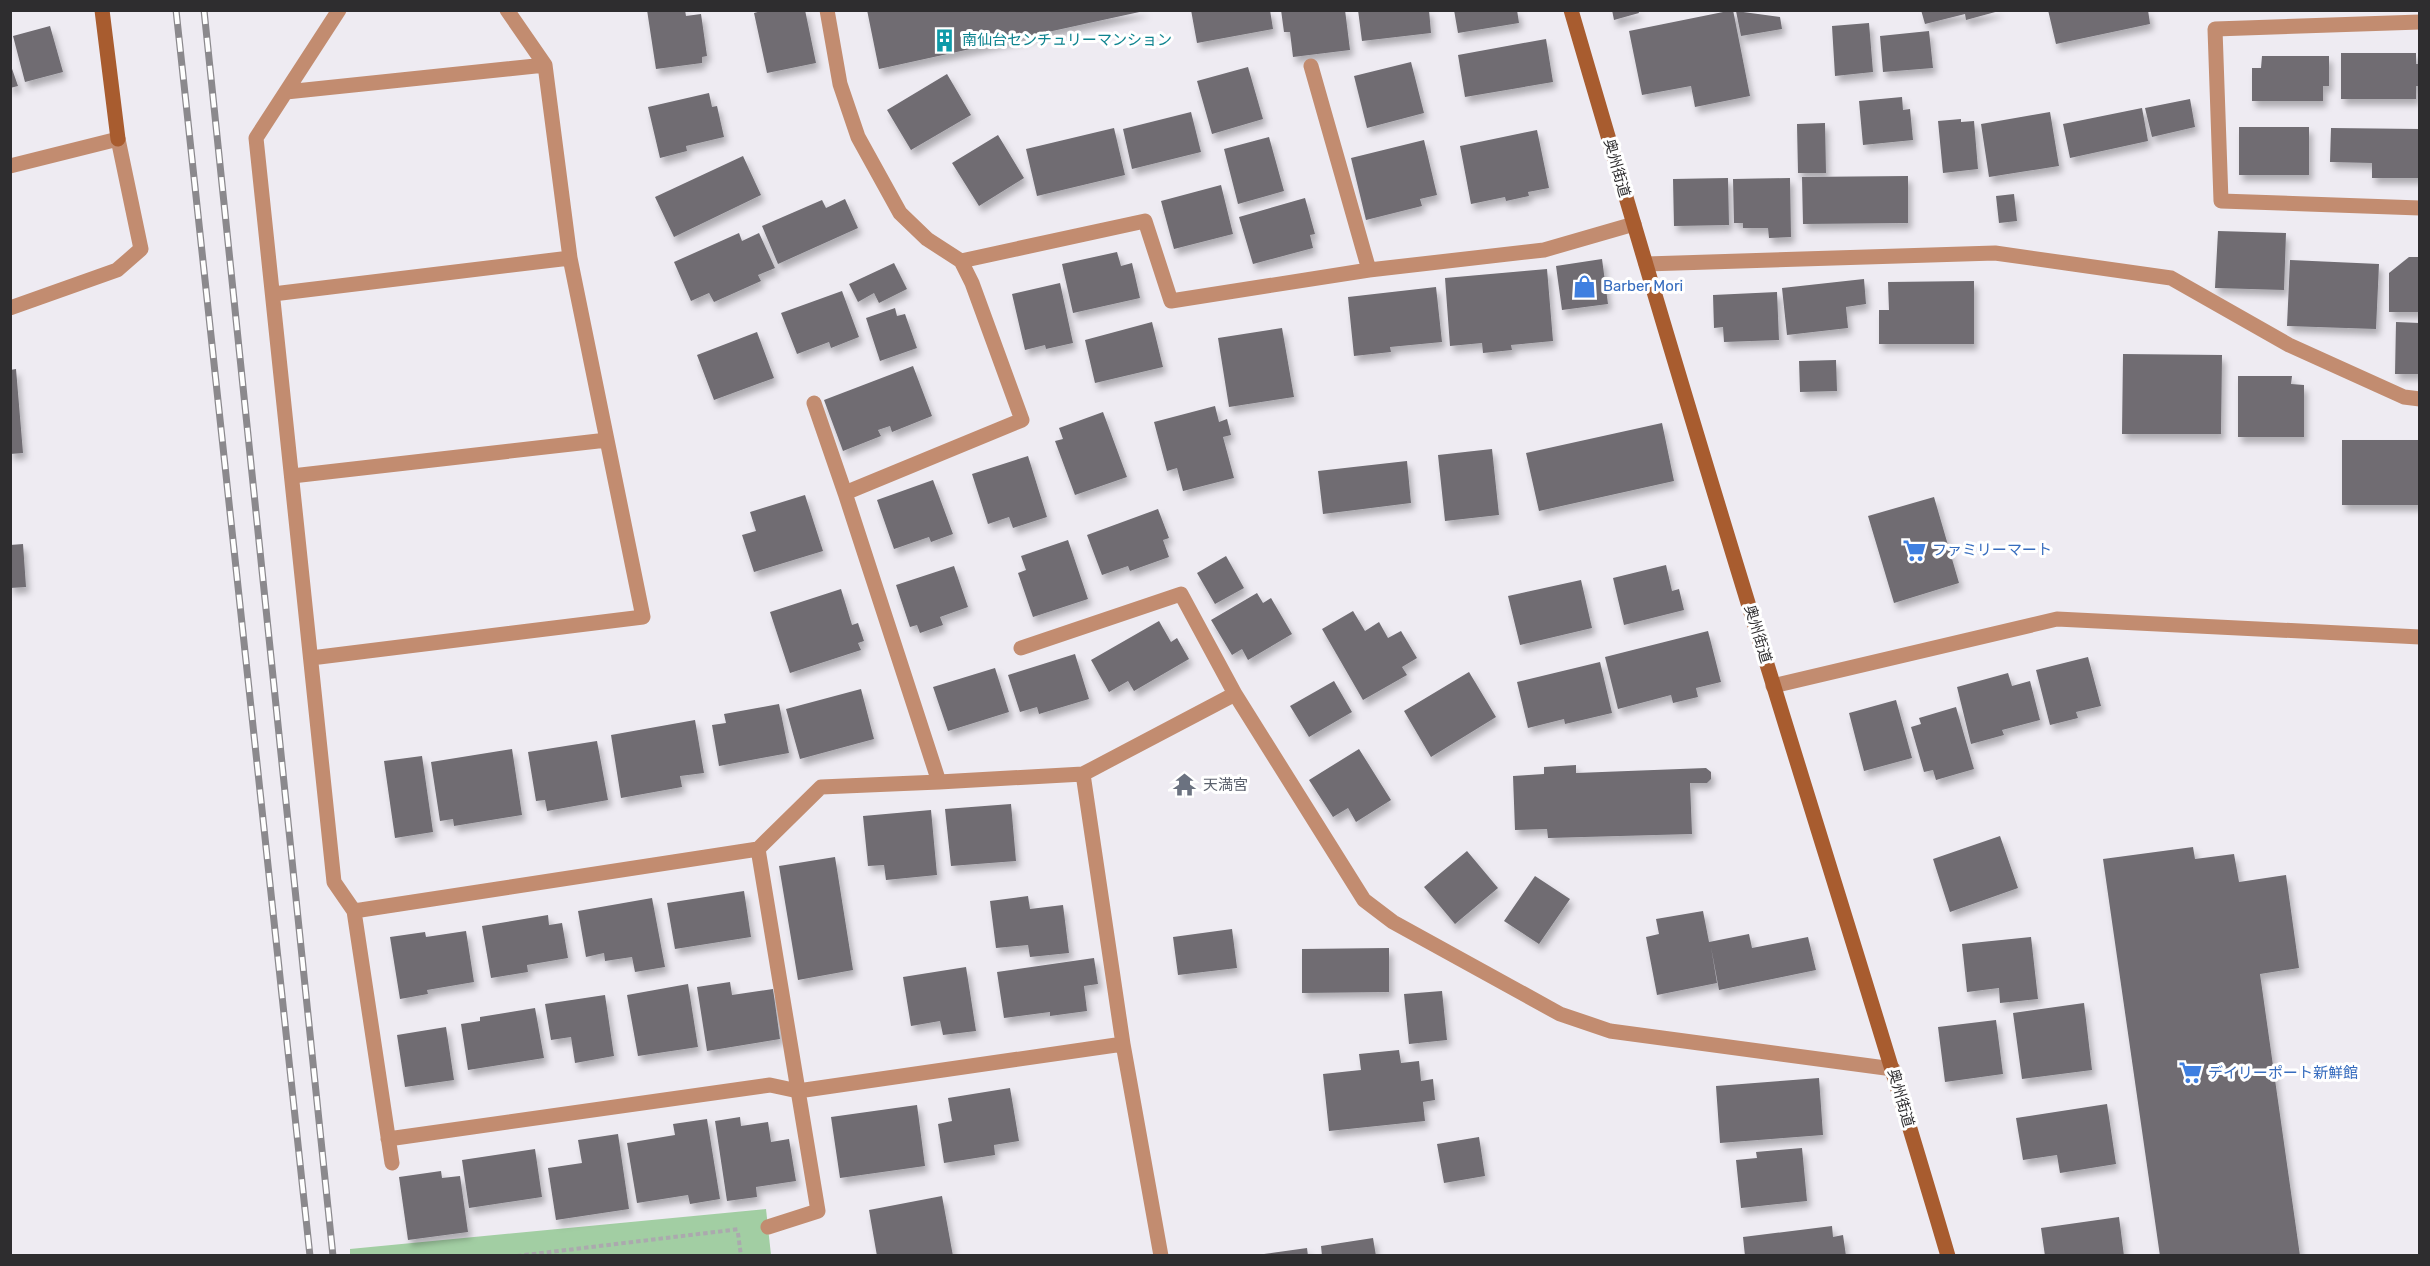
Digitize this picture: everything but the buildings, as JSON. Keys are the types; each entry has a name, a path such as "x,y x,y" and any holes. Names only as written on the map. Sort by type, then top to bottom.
{"main road":[{"path":"102,10 118,139"},
{"name":"奥州街道","path":"1572,10 1773,686 1893,1069 1948,1256"}],"street":[{"path":"339,10 256,138 334,882 354,911 392,1163"},
{"path":"311,658 643,617 570,258 545,65 507,10"},
{"path":"827,10 840,84 858,137 900,213 927,239 962,261 1022,420 845,493"},
{"path":"2420,22 2215,29 2221,201 2420,208"},
{"path":"286,92 545,65"},
{"path":"1311,66 1369,270"},
{"path":"10,166 118,139 141,249 117,270 10,308"},
{"path":"962,261 1145,221 1171,301 1369,270 1544,250 1634,224"},
{"path":"1646,264 1995,253 2171,278 2289,345 2404,397 2420,399"},
{"path":"273,294 570,258"},
{"path":"814,403 939,782"},
{"path":"291,476 608,440"},
{"path":"1021,648 1181,594 1235,694 1364,900 1393,922 1560,1014 1610,1030 1893,1069"},
{"path":"1773,686 2057,619 2420,637"},
{"path":"354,911 758,849 821,787 1083,774 1235,694"},
{"path":"1083,774 1123,1044 1161,1256"},
{"path":"758,849 818,1211 768,1227"},
{"path":"388,1138 770,1085 798,1091 1123,1044"}],"path":[{"path":"517,1256 768,1227"},
{"path":"738,1229 741,1256"}],"green space":[{"path":"766,1209 771,1255 350,1256 350,1249"}],"railway":[{"path":"176,10 310,1256"},
{"path":"204,10 333,1256"}],"place":[{"name":"南仙台センチュリーマンション","path":"944,40"},
{"name":"Barber Mori","path":"1585,286"},
{"name":"ファミリーマート","path":"1914,550"},
{"name":"天満宮","path":"1185,785"},
{"name":"デイリーポート新鮮館","path":"2190,1073"}]}
